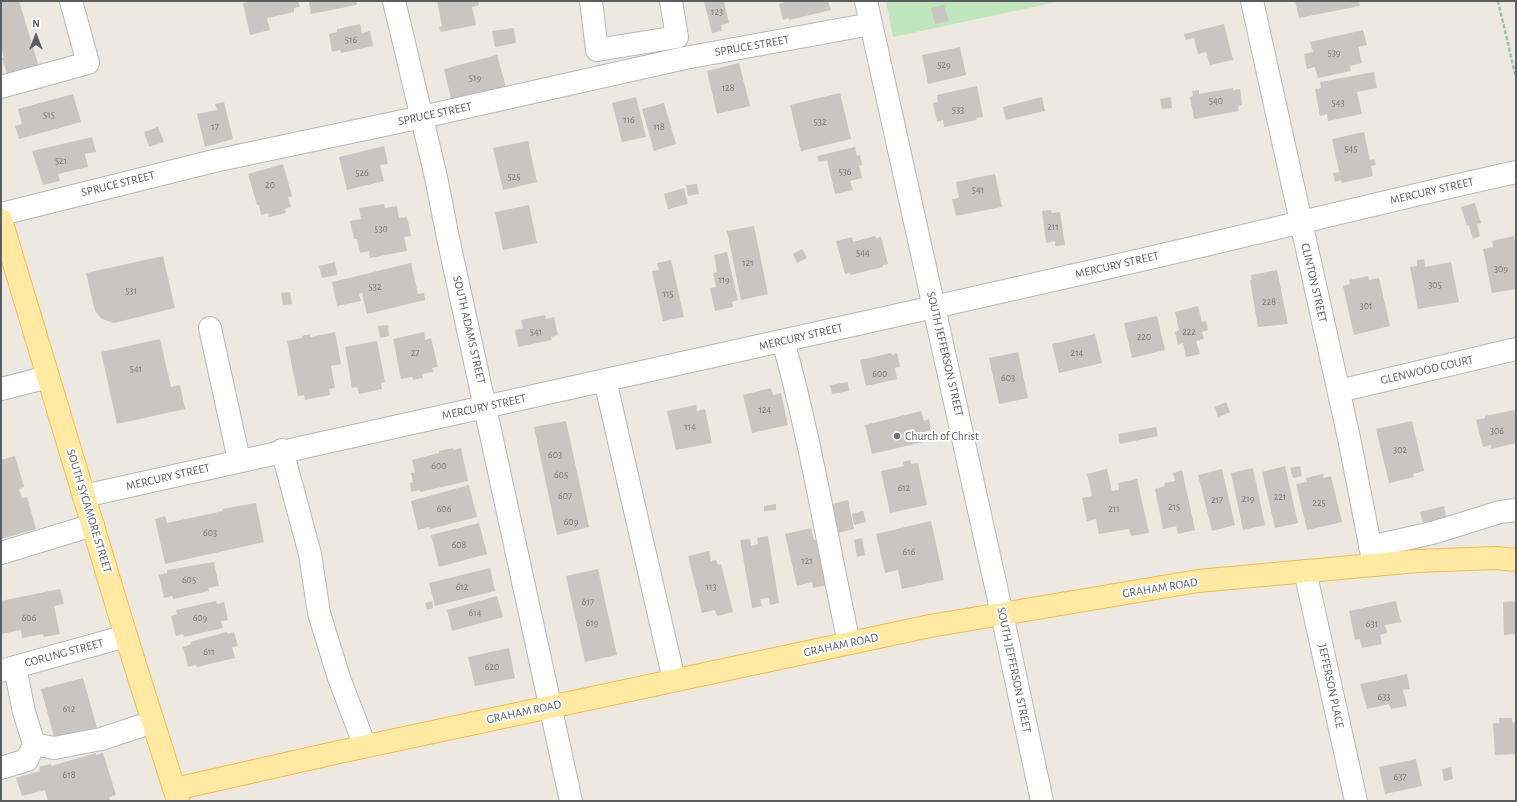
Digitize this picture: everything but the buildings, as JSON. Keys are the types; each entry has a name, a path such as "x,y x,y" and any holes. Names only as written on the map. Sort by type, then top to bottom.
{"main road":[{"name":"SOUTH SYCAMORE STREET","path":"1,220 126,636 176,795"},
{"name":"GRAHAM ROAD","path":"176,795 365,746 930,626 1198,581 1305,571 1372,556 1495,558 1516,560"}],"street":[{"path":"1,87 88,63 71,1"},
{"name":"SOUTH ADAMS STREET","path":"394,1 436,177 571,801"},
{"path":"591,1 598,50 677,37 671,1"},
{"name":"SOUTH JEFFERSON STREET","path":"866,1 1042,801"},
{"name":"CLINTON STREET","path":"1252,1 1338,391 1372,556"},
{"name":"SPRUCE STREET","path":"1,214 214,161 422,117 685,58 871,24"},
{"name":"MERCURY STREET","path":"84,496 282,450 486,407 934,307 1394,199 1516,172"},
{"path":"210,328 239,460"},
{"path":"783,341 796,386 816,476 835,580 849,643"},
{"name":"GLENWOOD COURT","path":"1338,391 1516,349"},
{"path":"1,389 48,377"},
{"path":"605,380 674,680"},
{"path":"282,450 310,554 319,613 339,678 365,746"},
{"path":"1372,556 1432,532 1500,512 1516,510"},
{"path":"1,553 93,525"},
{"name":"JEFFERSON PLACE","path":"1305,571 1356,801"},
{"name":"CORLING STREET","path":"8,669 126,636"},
{"path":"1,768 27,760 34,744 24,712 20,692 8,669"},
{"path":"34,744 54,748 101,739 153,722"}],"path":[{"path":"1498,1 1516,78"}],"green space":[{"path":"886,1 1061,1 893,37"}],"place":[{"name":"Church of Christ","path":"897,436"}]}
